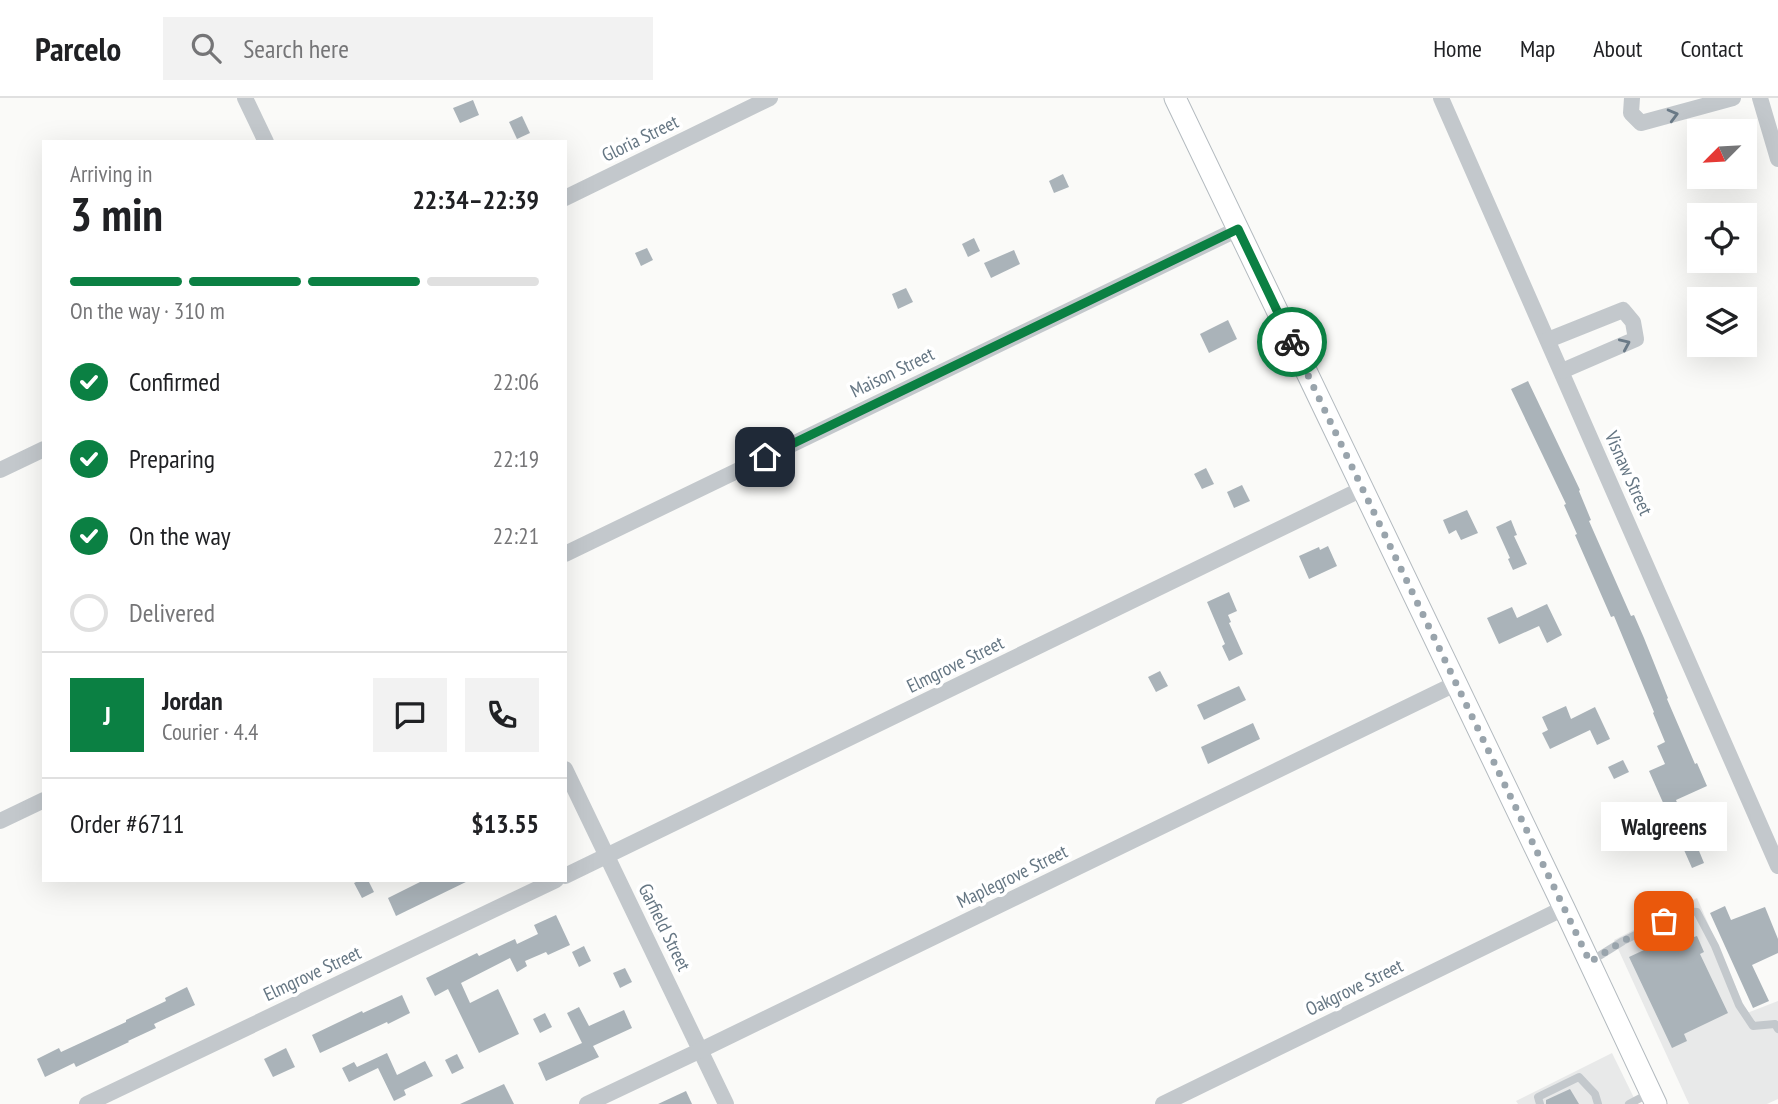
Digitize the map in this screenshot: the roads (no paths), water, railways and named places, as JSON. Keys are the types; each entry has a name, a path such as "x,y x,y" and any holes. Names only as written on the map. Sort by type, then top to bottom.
{"main road":[{"path":"1175,98 1654,1098"}],"street":[{"path":"245,98 265,140"},
{"name":"Gloria Street","path":"567,197 770,98"},
{"name":"Visnaw Street","path":"1441,98 1778,866"},
{"path":"1632,98 1631,113 1641,123 1734,98"},
{"path":"1760,98 1778,159"},
{"name":"Maison Street","path":"567,553 1238,229"},
{"path":"1548,340 1623,310 1633,323 1636,340 1562,372"},
{"path":"0,470 42,450"},
{"name":"Elmgrove Street","path":"567,875 1362,489"},
{"name":"Maplegrove Street","path":"587,1104 1455,684"},
{"name":"Garfield Street","path":"567,773 726,1104"},
{"path":"0,821 42,801"},
{"name":"Elmgrove Street","path":"87,1104 552,882"},
{"name":"Oakgrove Street","path":"1163,1104 1564,908"}],"lane":[{"path":"1590,962 1623,941 1685,911 1697,912 1715,946 1739,1004 1753,1026 1775,1024 1778,1029"},
{"path":"1539,1104 1538,1097 1579,1077 1595,1094 1598,1104"},
{"path":"1629,1104 1654,1098"}],"place":[{"name":"Walgreens","path":"1664,921"}]}
